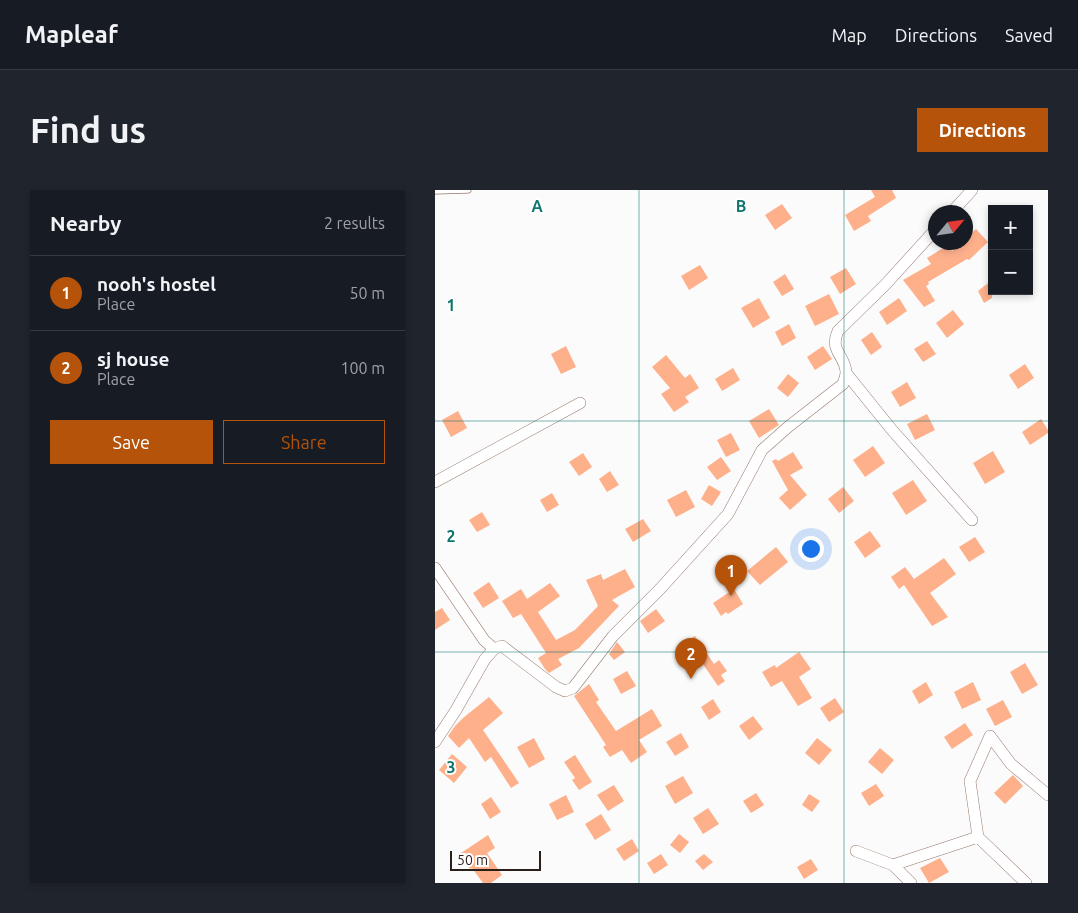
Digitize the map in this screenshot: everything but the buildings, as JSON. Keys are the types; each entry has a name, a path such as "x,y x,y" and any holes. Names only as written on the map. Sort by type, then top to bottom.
{"street":[{"path":"958,205 972,190"},
{"path":"928,238 885,285 838,331 834,339 835,348 846,373 971,520"},
{"path":"435,742 485,659 494,649 503,646 556,687 565,691 573,688 613,636 660,589 728,514 762,450 843,384 846,373"},
{"path":"435,482 580,403"},
{"path":"435,568 484,640 494,649"},
{"path":"1026,883 978,837 969,781 990,736 1011,764 1048,795"},
{"path":"893,866 978,837"},
{"path":"856,851 893,866 911,883"}],"lane":[{"path":"435,191 468,190"}],"place":[{"name":"nooh's hostel","path":"731,596"},
{"name":"sj house","path":"691,679"}]}
